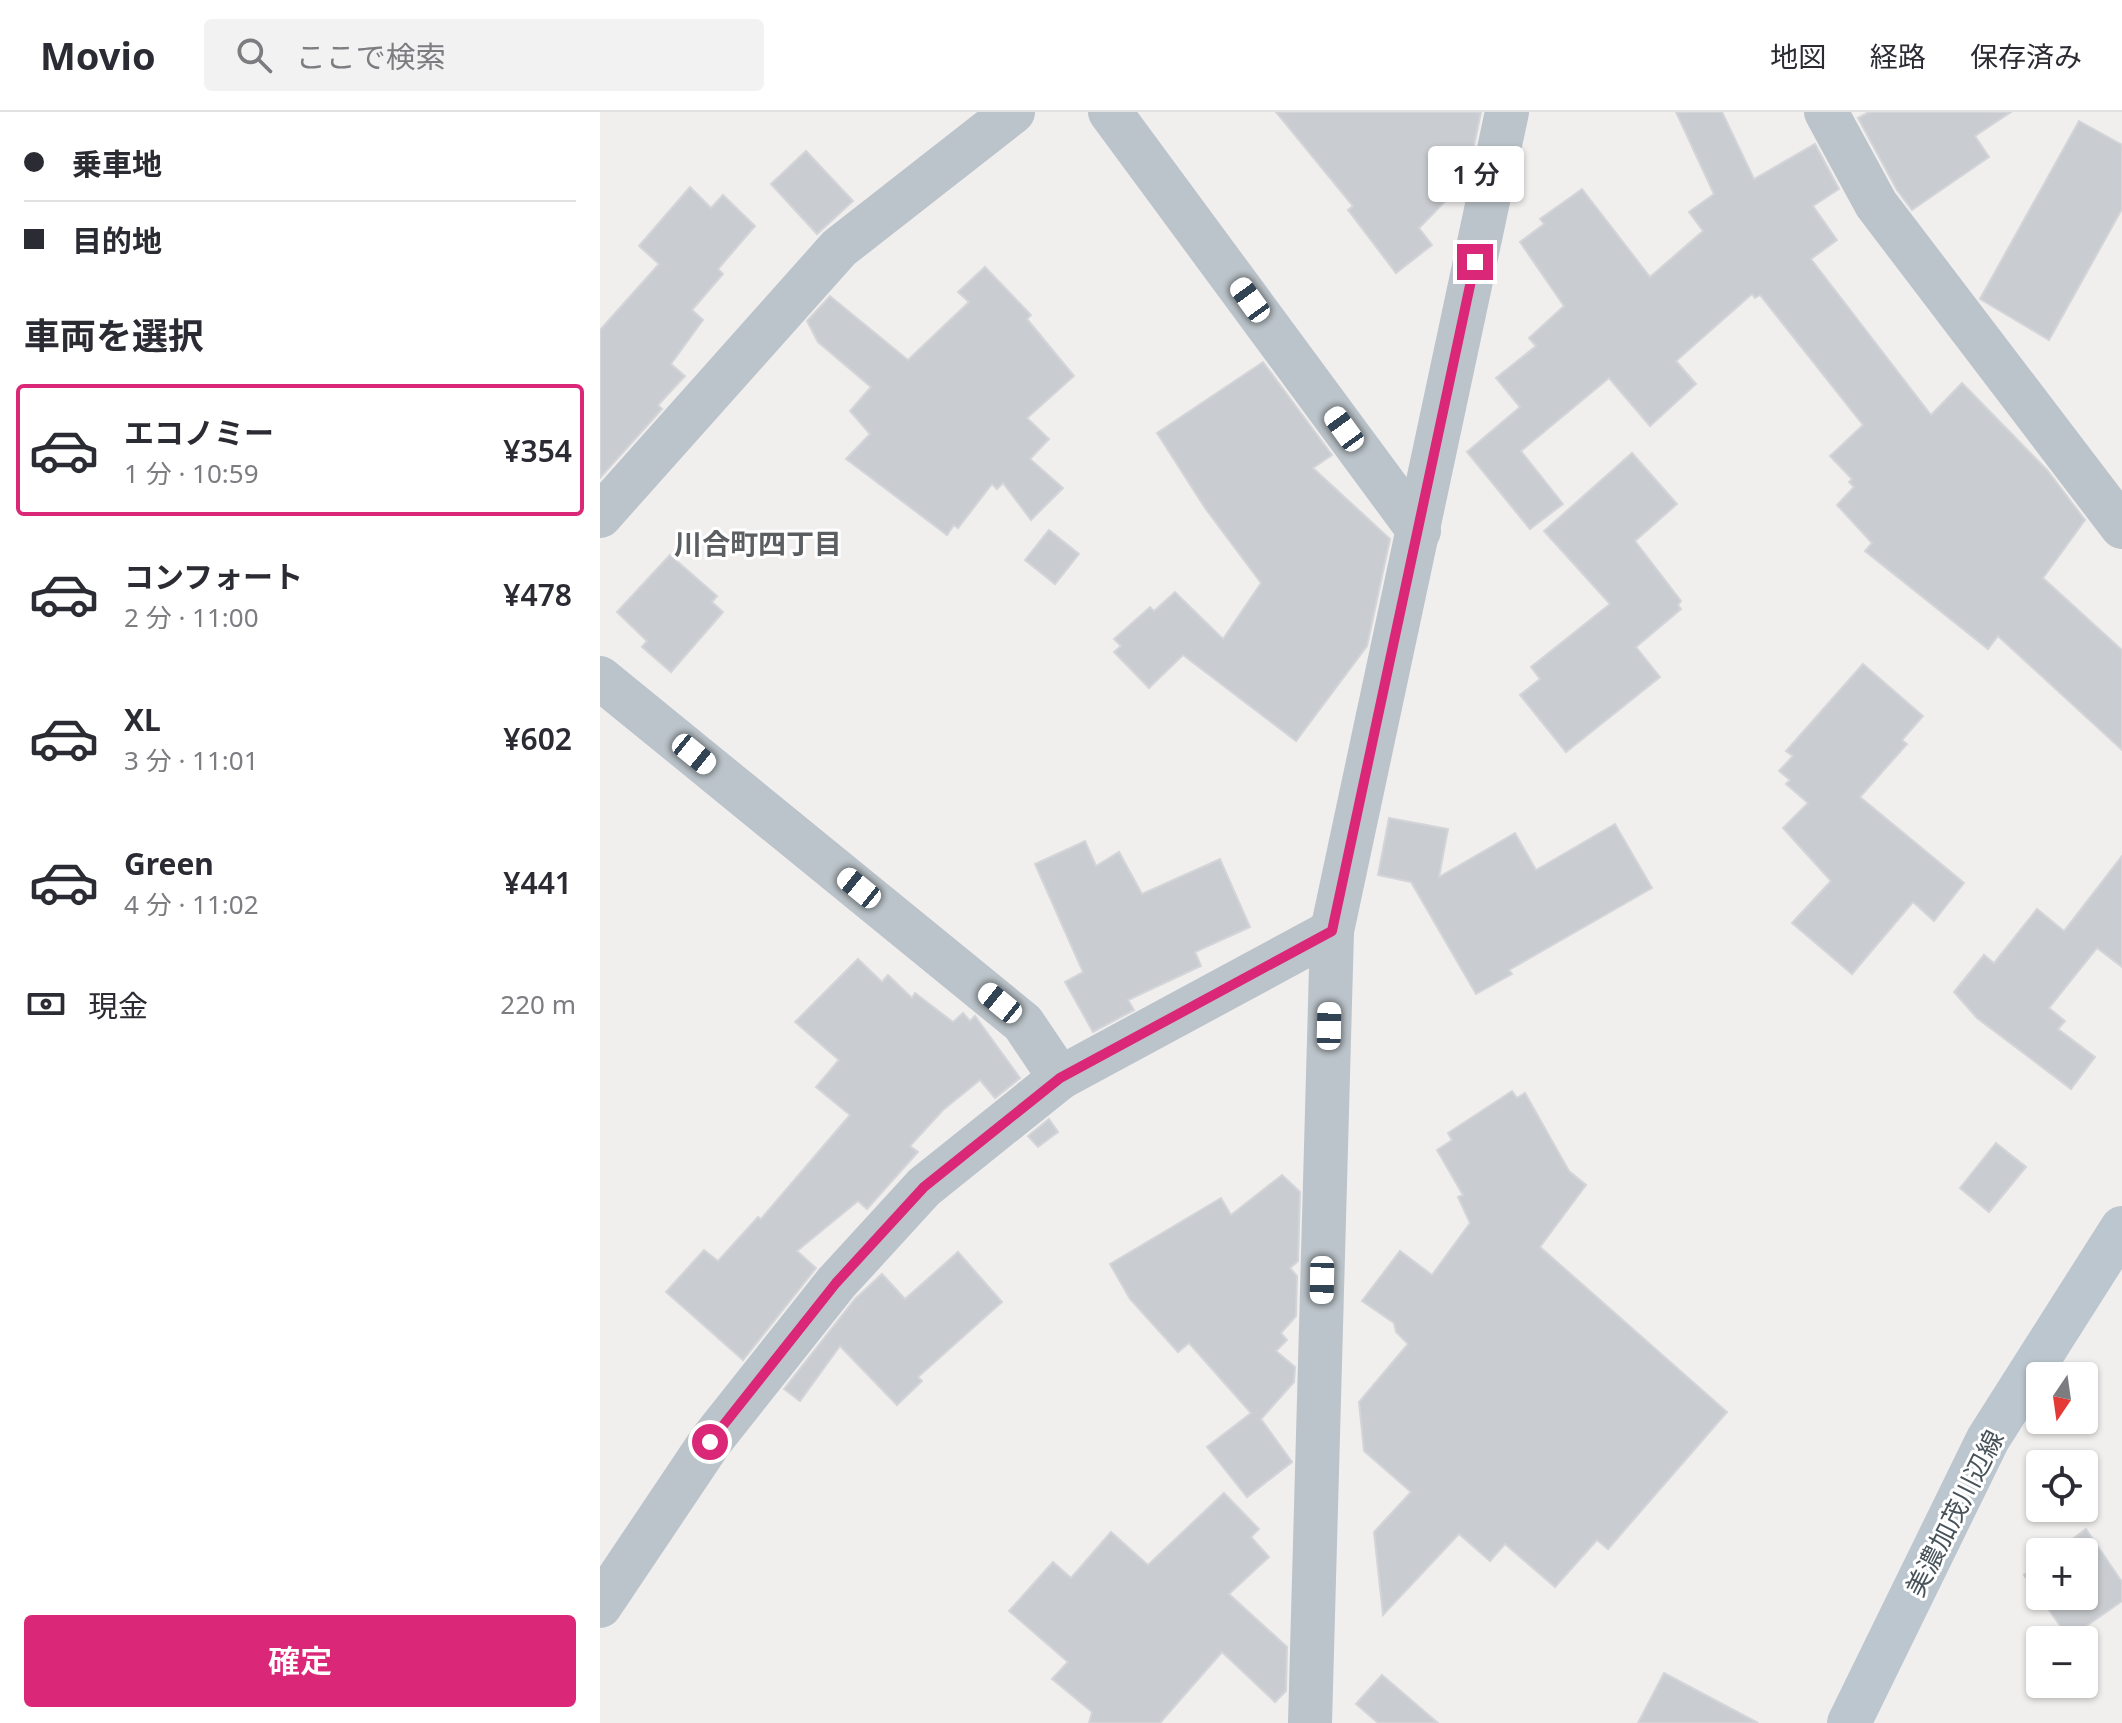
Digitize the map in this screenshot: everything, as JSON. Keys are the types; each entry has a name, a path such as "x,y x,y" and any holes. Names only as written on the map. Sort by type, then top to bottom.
{"main road":[{"name":"美濃加茂川辺線","path":"1849,1723 1988,1439 2122,1228"}],"street":[{"path":"600,516 839,248 1013,112"},
{"path":"1110,112 1419,531"},
{"path":"1310,1723 1332,931 1507,112"},
{"path":"1826,112 1876,204 2122,527"},
{"path":"600,678 1023,1023 1060,1078"},
{"path":"600,1606 710,1442 836,1283 924,1187 1060,1078 1332,931"}],"building":[{"path":"1276,112 1481,112 1467,179 1419,228 1432,245 1396,273 1348,210 1353,206"},
{"path":"1676,112 1722,112 1754,179 1815,144 1839,189 1813,206 1837,240 1811,259 1931,415 1962,383 2047,470 2085,520 2043,578 2122,650 2122,750 1998,636 1988,649 1865,551 1872,543 1837,505 1854,487 1849,482 1852,479 1830,456 1863,425 1760,295 1755,298 1752,294 1676,361 1696,384 1650,426 1609,378 1521,451 1563,504 1530,529 1467,452 1520,407 1496,378 1536,346 1529,338 1564,306 1520,242 1544,224 1540,219 1582,189 1650,277 1703,231 1689,212 1714,194"},
{"path":"1869,112 2011,112 1975,136 1989,157 1912,210 1897,190 1858,118"},
{"path":"2079,121 2122,145 2122,209 2049,340 1980,299"},
{"path":"806,151 853,201 817,234 771,184"},
{"path":"690,187 711,208 723,195 755,226 718,269 723,274 692,310 703,320 671,364 685,376 658,405 662,409 600,478 600,330 659,264 639,246"},
{"path":"985,267 1031,315 1027,319 1074,376 1027,418 1049,439 1030,459 1063,488 1031,520 1003,483 997,489 992,484 958,528 954,525 947,535 846,459 870,434 850,411 871,387 818,342 807,321 830,296 908,360 969,302 958,292"},
{"path":"1263,362 1332,455 1313,468 1390,539 1367,646 1296,741 1183,655 1149,688 1114,652 1121,646 1114,639 1150,607 1154,611 1175,592 1223,639 1261,583 1205,508 1157,433"},
{"path":"1632,453 1677,504 1635,541 1681,601 1678,605 1681,609 1636,647 1660,677 1566,752 1520,695 1540,679 1531,667 1610,604 1544,531"},
{"path":"1049,530 1079,554 1055,584 1025,560"},
{"path":"670,555 717,596 712,602 723,612 671,672 642,647 647,641 617,612"},
{"path":"1863,664 1923,716 1902,740 1907,744 1860,797 1964,883 1934,921 1913,902 1852,974 1792,923 1831,881 1783,828 1808,803 1786,784 1790,780 1779,771 1793,756 1786,751"},
{"path":"1389,818 1448,829 1439,877 1515,833 1536,870 1615,824 1652,888 1509,970 1512,974 1476,994 1411,882 1378,875"},
{"path":"1085,841 1096,866 1119,852 1142,894 1220,859 1250,927 1195,952 1201,966 1128,1000 1134,1010 1093,1032 1065,982 1083,972 1035,864"},
{"path":"2122,856 2122,967 2097,948 2049,1008 2065,1021 2058,1029 2095,1057 2071,1089 1977,1018 1954,992 1984,955 1994,963 2037,909 2064,931"},
{"path":"858,959 882,982 888,975 912,998 915,993 953,1022 963,1013 970,1021 975,1016 1020,1078 995,1098 980,1080 943,1110 910,1146 918,1152 867,1209 858,1201 797,1251 816,1268 743,1360 666,1292 704,1250 718,1261 758,1217 761,1219 850,1115 816,1087 839,1060 795,1022"},
{"path":"1512,1091 1517,1098 1525,1093 1569,1171 1586,1185 1540,1247 1727,1412 1608,1549 1597,1540 1555,1587 1505,1544 1490,1561 1459,1534 1383,1615 1374,1532 1411,1492 1364,1451 1359,1402 1408,1344 1396,1332 1394,1323 1362,1301 1400,1251 1432,1275 1470,1223 1458,1197 1463,1195 1437,1150 1452,1140 1448,1133"},
{"path":"1049,1119 1058,1132 1038,1147 1028,1136"},
{"path":"1996,1143 2026,1167 1989,1212 1960,1188"},
{"path":"1282,1175 1300,1192 1298,1261 1290,1268 1297,1276 1296,1316 1281,1333 1287,1340 1276,1351 1295,1367 1294,1382 1261,1419 1292,1462 1247,1497 1207,1447 1251,1413 1189,1343 1178,1352 1130,1299 1110,1264 1221,1198 1231,1215"},
{"path":"958,1252 1002,1302 918,1377 922,1381 897,1405 840,1346 800,1401 784,1389 855,1299 882,1274 905,1299"},
{"path":"1224,1493 1259,1529 1251,1537 1269,1557 1229,1594 1287,1647 1286,1691 1275,1702 1222,1652 1160,1723 1089,1723 1092,1712 1052,1679 1068,1662 1009,1611 1053,1562 1071,1578 1111,1532 1148,1565"},
{"path":"2086,1529 2092,1538 2074,1538"},
{"path":"2098,1547 2122,1582 2122,1601 2086,1626 2060,1626 2049,1610 2098,1610"},
{"path":"1664,1673 1758,1723 1638,1723"},
{"path":"1382,1675 1438,1723 1378,1723 1356,1704"}],"district":[{"name":"川合町四丁目","path":"758,543"}],"route":[{"path":"710,1442 836,1283 924,1187 1060,1078 1332,931 1475,262"}]}
